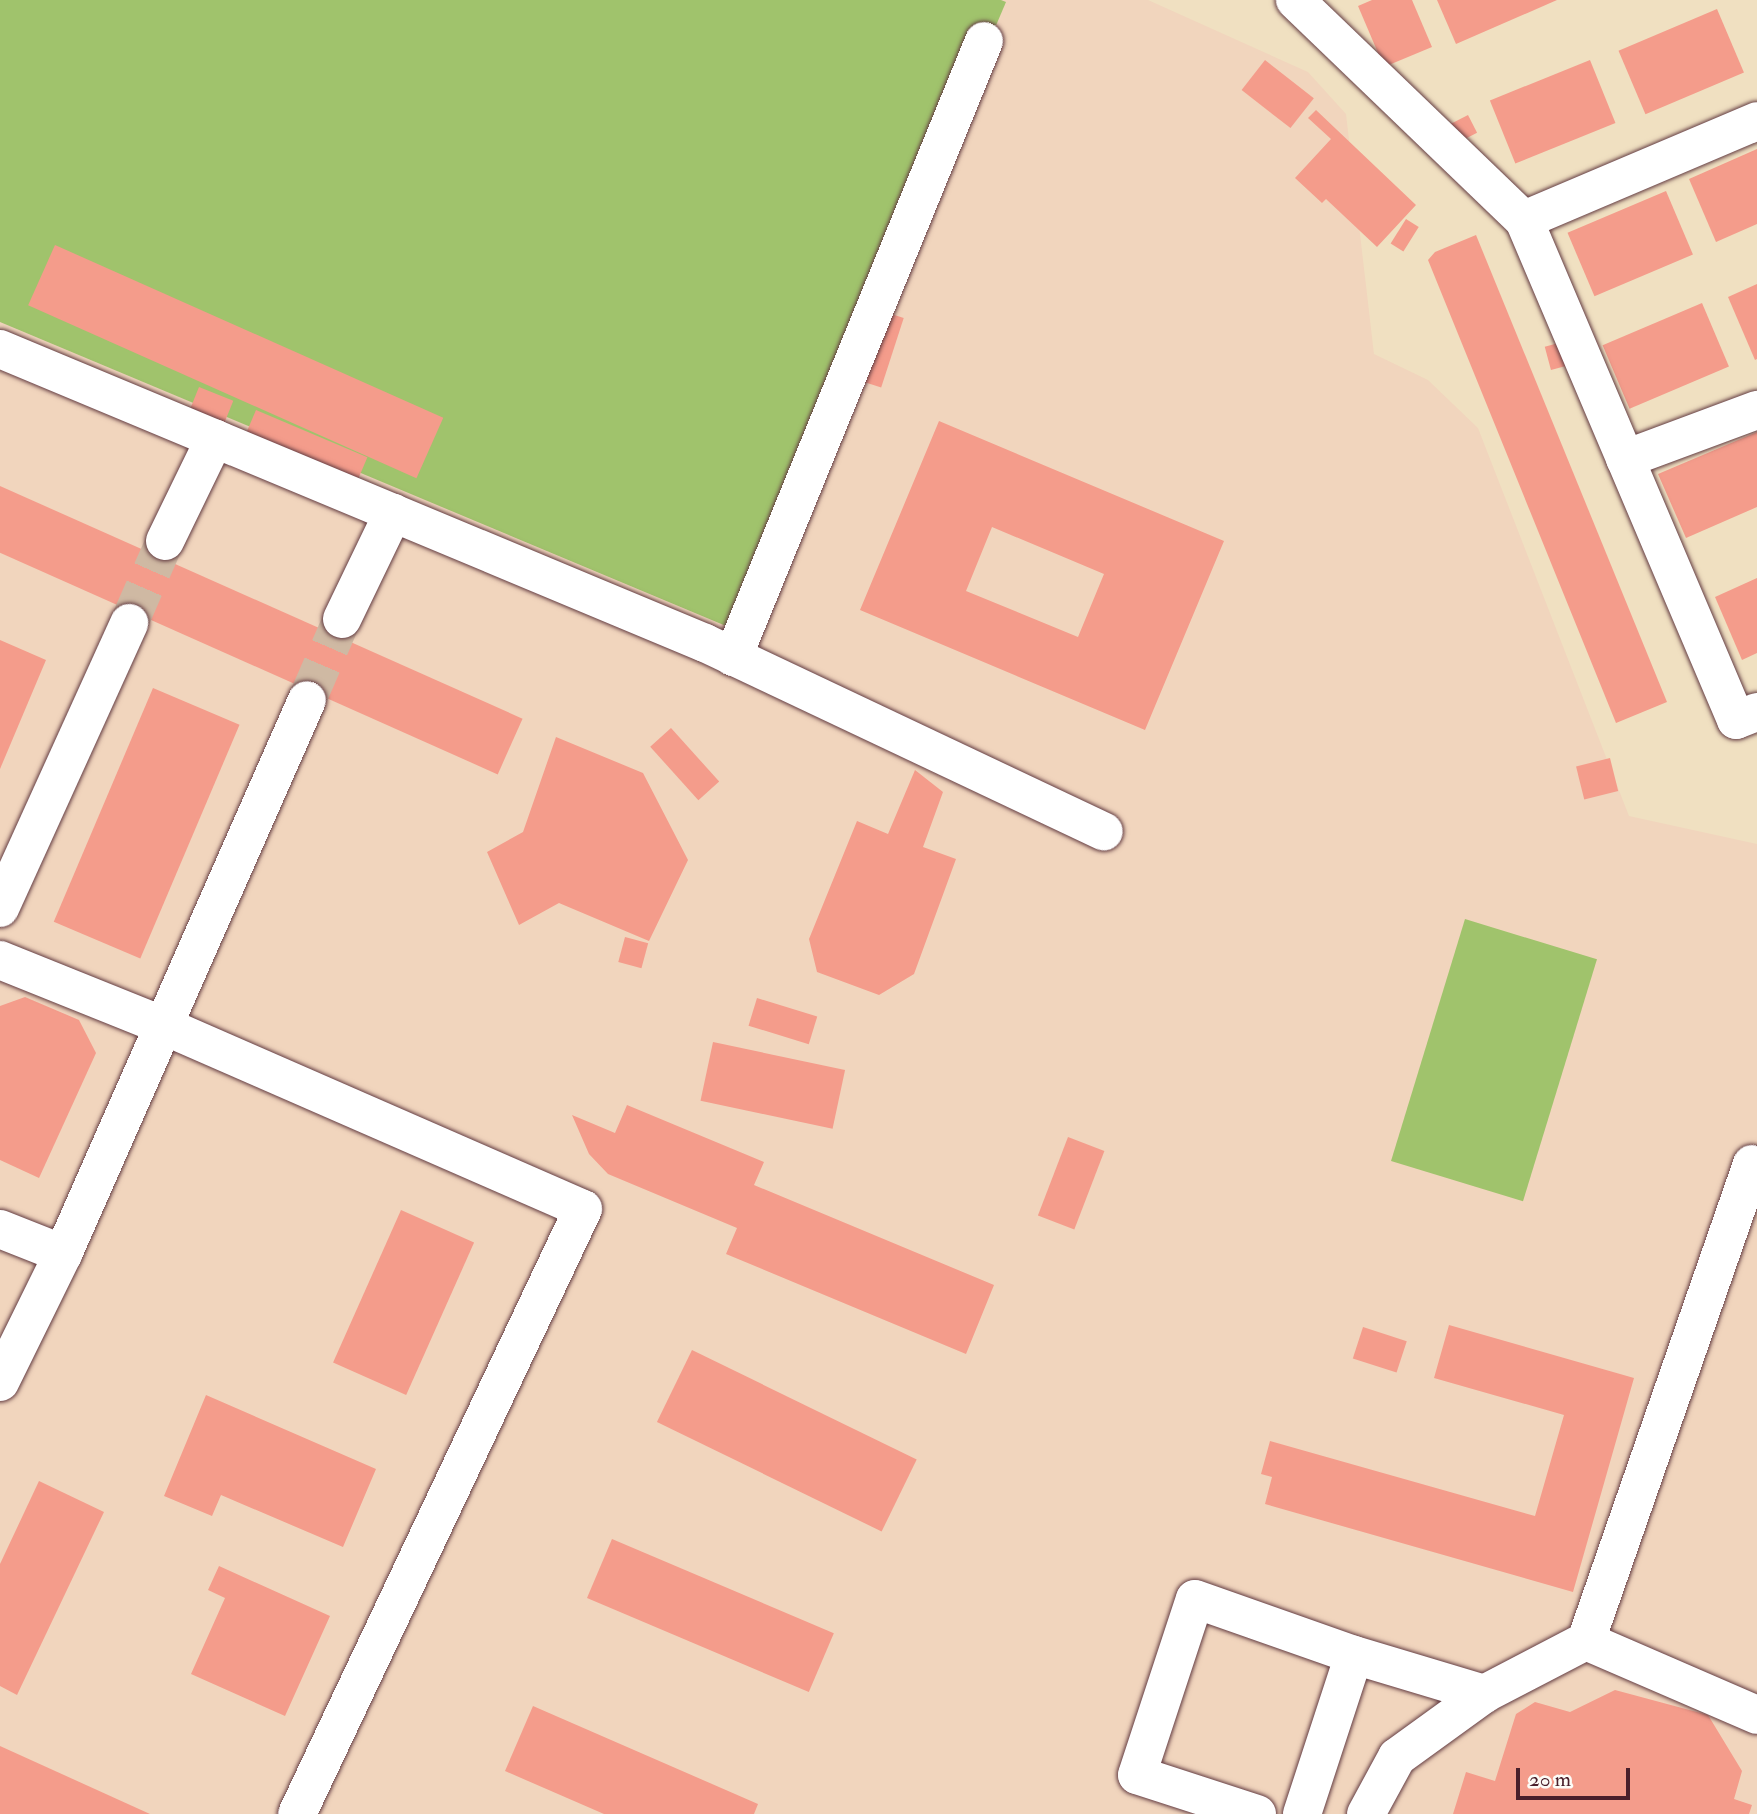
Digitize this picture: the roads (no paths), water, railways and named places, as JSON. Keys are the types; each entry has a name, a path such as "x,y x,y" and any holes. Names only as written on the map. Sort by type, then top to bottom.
{"street":[{"path":"1303,2 1524,220 1737,720 1757,712"},
{"path":"733,657 984,41"},
{"path":"1524,220 1757,121"},
{"path":"0,349 733,657 1104,832"},
{"path":"1625,459 1757,410"},
{"path":"166,541 215,438"},
{"path":"342,620 393,513"},
{"path":"0,908 129,623"},
{"path":"0,1382 63,1254 307,700"},
{"path":"0,960 162,1025 583,1209 297,1814"},
{"path":"1366,1814 1397,1757 1484,1694 1586,1641 1752,1164"},
{"path":"0,1229 63,1254"},
{"path":"1257,1814 1137,1775 1195,1599 1354,1655 1484,1694"},
{"path":"1586,1641 1757,1715"},
{"path":"1302,1814 1354,1655"}],"tunnel":[{"path":"129,623 165,541"},
{"path":"307,700 342,619"}]}
